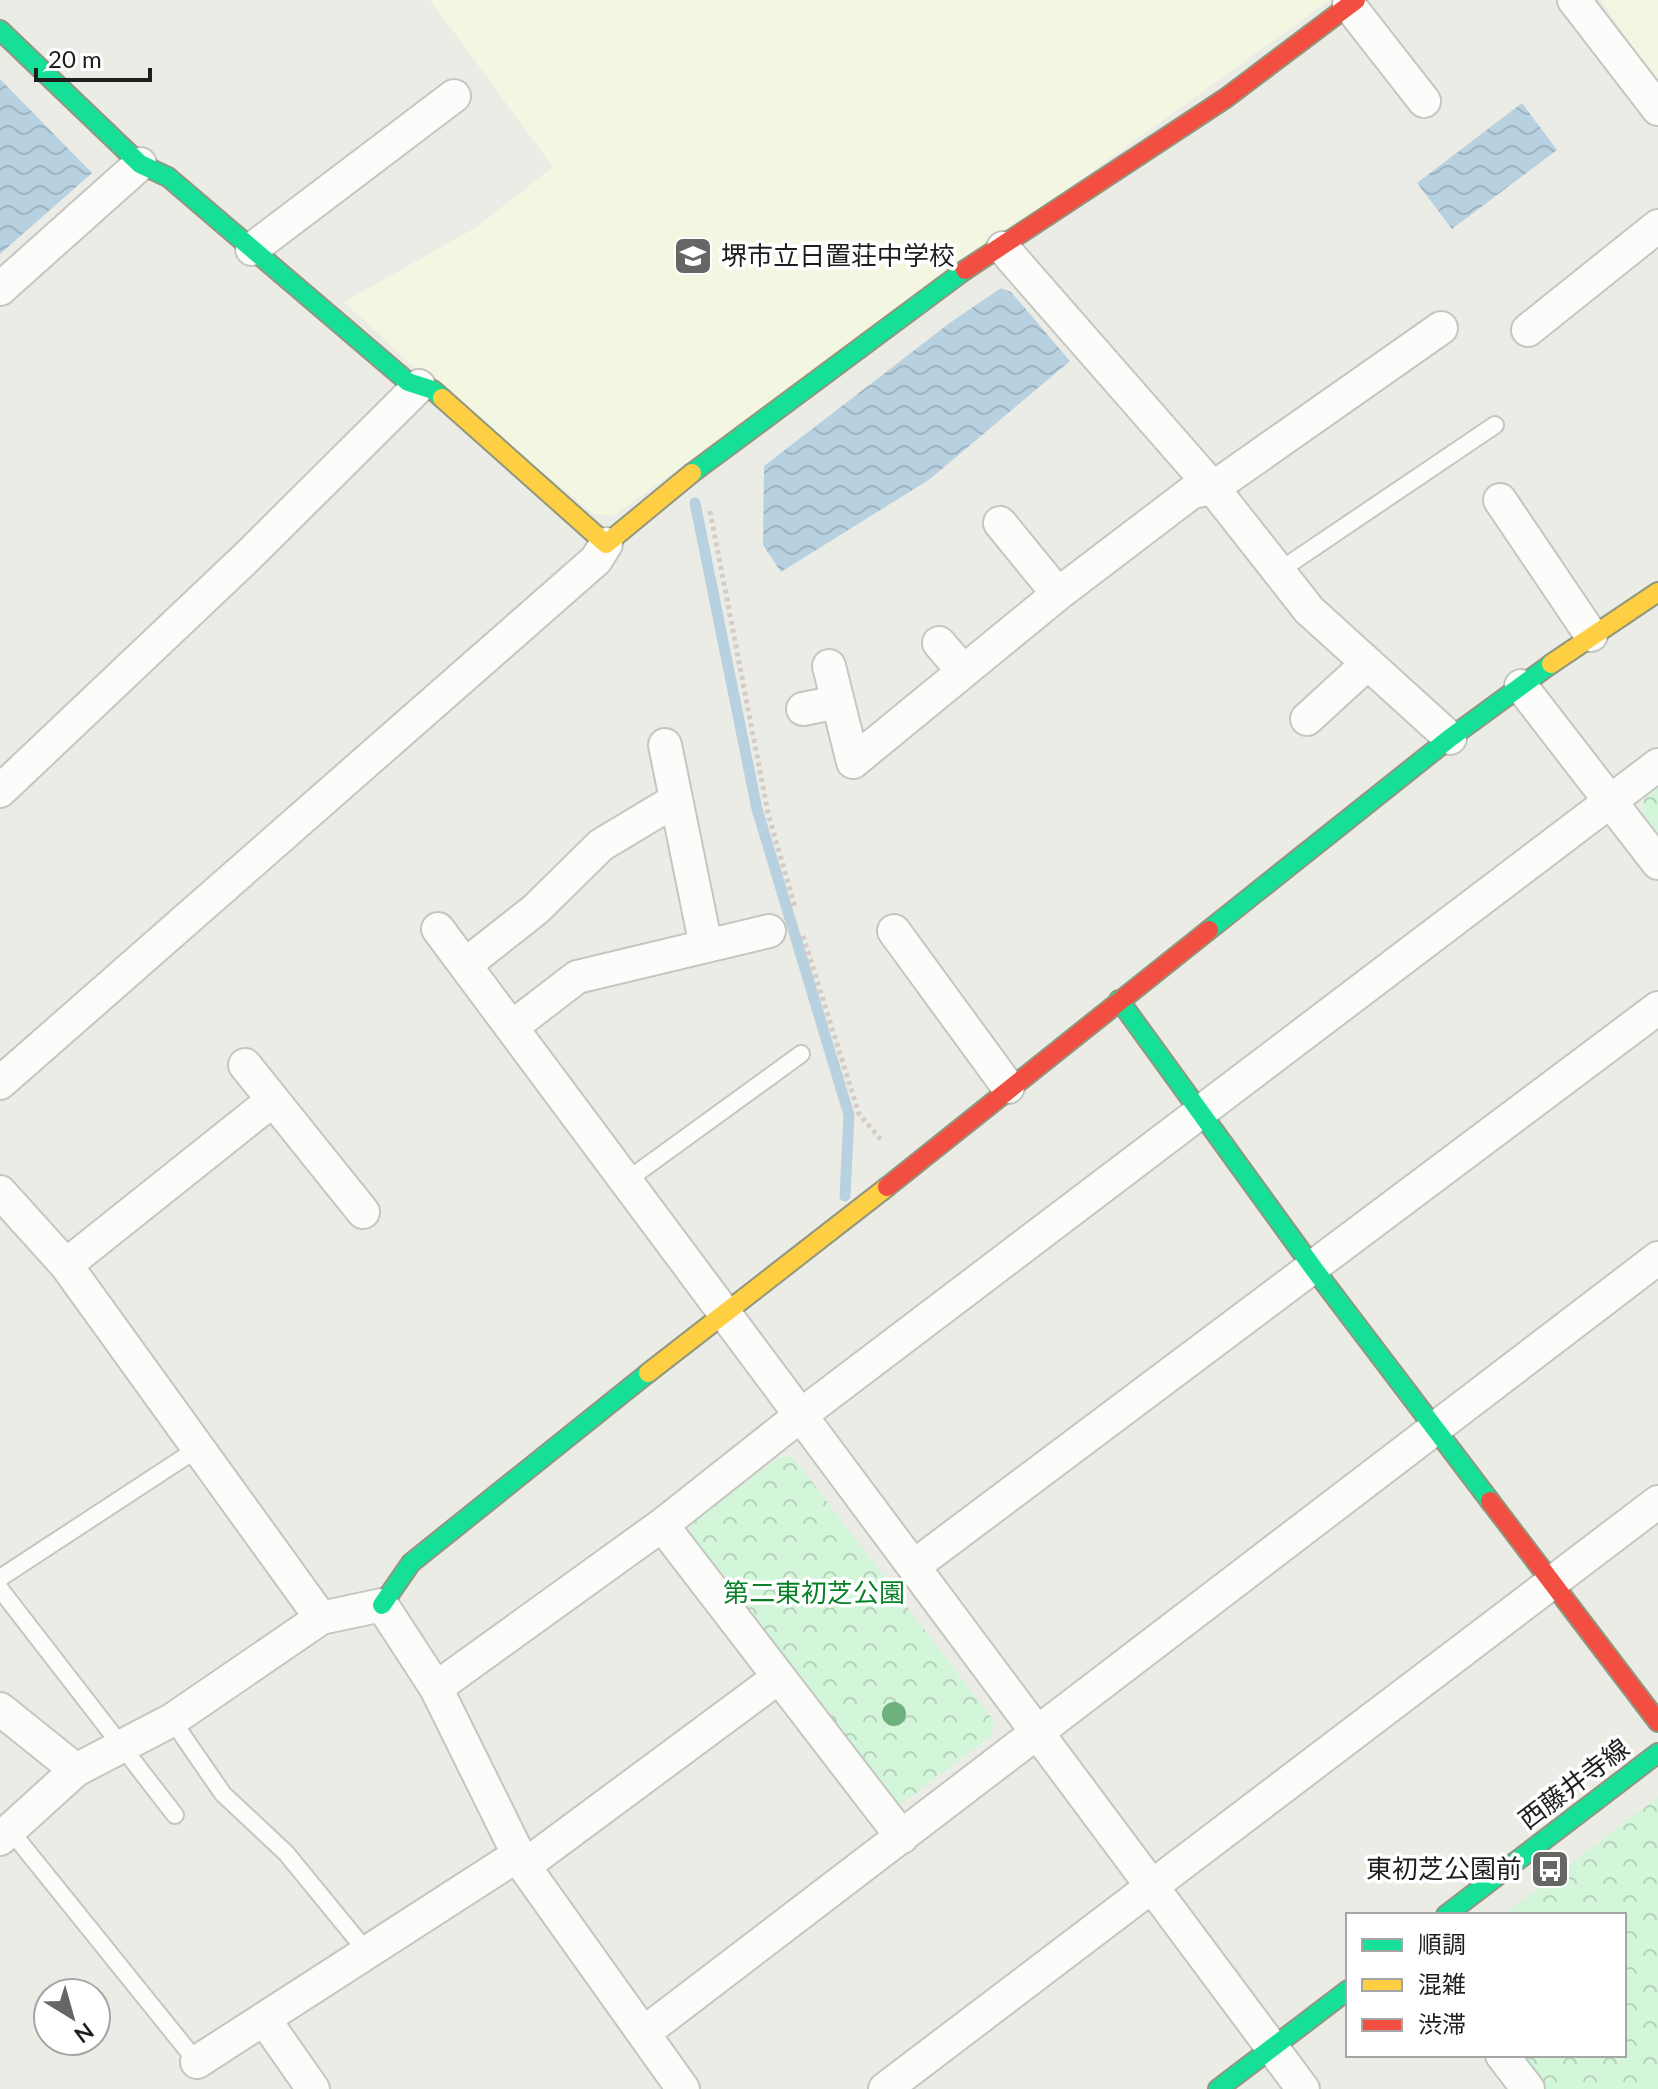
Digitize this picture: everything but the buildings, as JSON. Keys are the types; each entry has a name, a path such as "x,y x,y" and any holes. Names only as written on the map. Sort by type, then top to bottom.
{"street":[{"path":"1574,0 1658,109"},
{"path":"0,1083 596,560 606,544 699,467 929,294 1226,98 1352,3 1424,101"},
{"path":"0,30 140,164 168,177 408,382 433,390 606,544"},
{"path":"252,249 428,134 454,96"},
{"path":"0,289 140,164"},
{"path":"1528,330 1658,226"},
{"path":"1003,248 1213,488 1309,610 1366,665 1450,738"},
{"path":"829,666 853,762 1058,594 1192,492 1213,488 1441,328"},
{"path":"0,791 229,575 419,386"},
{"path":"1500,500 1591,635"},
{"path":"1000,523 1058,594"},
{"path":"5,1834 76,1770 172,1720 321,1618 382,1605 411,1563 591,1416 726,1315 1008,1087 1450,738 1591,635 1658,592"},
{"path":"939,643 963,671"},
{"path":"1307,719 1366,665"},
{"path":"1521,686 1658,863"},
{"path":"803,709 838,702"},
{"path":"665,745 706,946"},
{"path":"436,1688 662,1525 801,1415 1658,765"},
{"path":"465,965 536,909 601,845 676,800"},
{"path":"512,1027 577,977 784,927"},
{"path":"438,929 1303,2089"},
{"path":"894,931 1008,1087"},
{"path":"1119,1000 1314,1269 1658,1722"},
{"path":"914,1566 1658,1008"},
{"path":"245,1065 363,1212"},
{"path":"66,1265 273,1100"},
{"path":"0,1192 66,1265 321,1618"},
{"path":"645,2032 1658,1258"},
{"path":"885,2089 1658,1502"},
{"path":"662,1525 902,1837"},
{"path":"382,1605 436,1688 521,1860 683,2089"},
{"path":"197,2062 367,1952 521,1860 779,1677"},
{"path":"0,1709 76,1770"},
{"name":"西藤井寺線","path":"1449,1913 1658,1753"},
{"path":"1218,2089 1346,1992"},
{"path":"264,2019 313,2089"},
{"path":"1504,2057 1528,2089"}],"lane":[{"path":"1279,571 1495,425"},
{"path":"626,1181 801,1054"},
{"path":"0,1578 200,1447"},
{"path":"0,1589 175,1815"},
{"path":"172,1720 223,1794 286,1853 367,1952"},
{"path":"5,1834 197,2062"}],"path":[{"path":"699,467 717,536 768,813 795,909"},
{"path":"784,927 859,1114 906,1169"}],"shaded area":[{"name":"堺市立日置荘中学校","path":"430,0 1330,0 613,516 594,514 424,376 344,302 475,228 553,167"},
{"path":"1601,0 1658,0 1658,84 1634,49"}],"green space":[{"path":"1658,788 1658,834 1643,814 1644,799"},
{"name":"第二東初芝公園","path":"779,1457 793,1457 994,1721 990,1737 900,1805 887,1801 688,1536 691,1523"},
{"path":"1658,1797 1658,2089 1543,2089 1519,2057 1626,2057 1626,1913 1506,1913"}],"water":[{"path":"0,79 92,173 0,254"},
{"path":"1522,103 1557,150 1452,229 1417,183"},
{"path":"1001,288 1011,292 1070,361 930,479 781,572 763,545 764,466 951,322"}],"waterway":[{"path":"695,503 757,809 849,1115 845,1196"}],"traffic: fast":[{"path":"0,30 140,164 168,177 408,382 433,390 442,398"},
{"path":"692,473 965,270"},
{"path":"1209,930 1450,738 1551,664"},
{"path":"1119,1000 1314,1269 1490,1501"},
{"path":"382,1605 411,1563 648,1373"},
{"path":"1449,1913 1658,1753"},
{"path":"1218,2089 1346,1992"}],"traffic: slow":[{"path":"442,398 606,544 692,473"},
{"path":"1551,664 1658,592"},
{"path":"648,1373 887,1187"}],"traffic: jam":[{"path":"965,270 1226,98 1356,0"},
{"path":"887,1187 1209,930"},
{"path":"1490,1501 1658,1722"}],"place":[{"name":"堺市立日置荘中学校","path":"693,256"},
{"name":"東初芝公園前","path":"1550,1869"}]}
